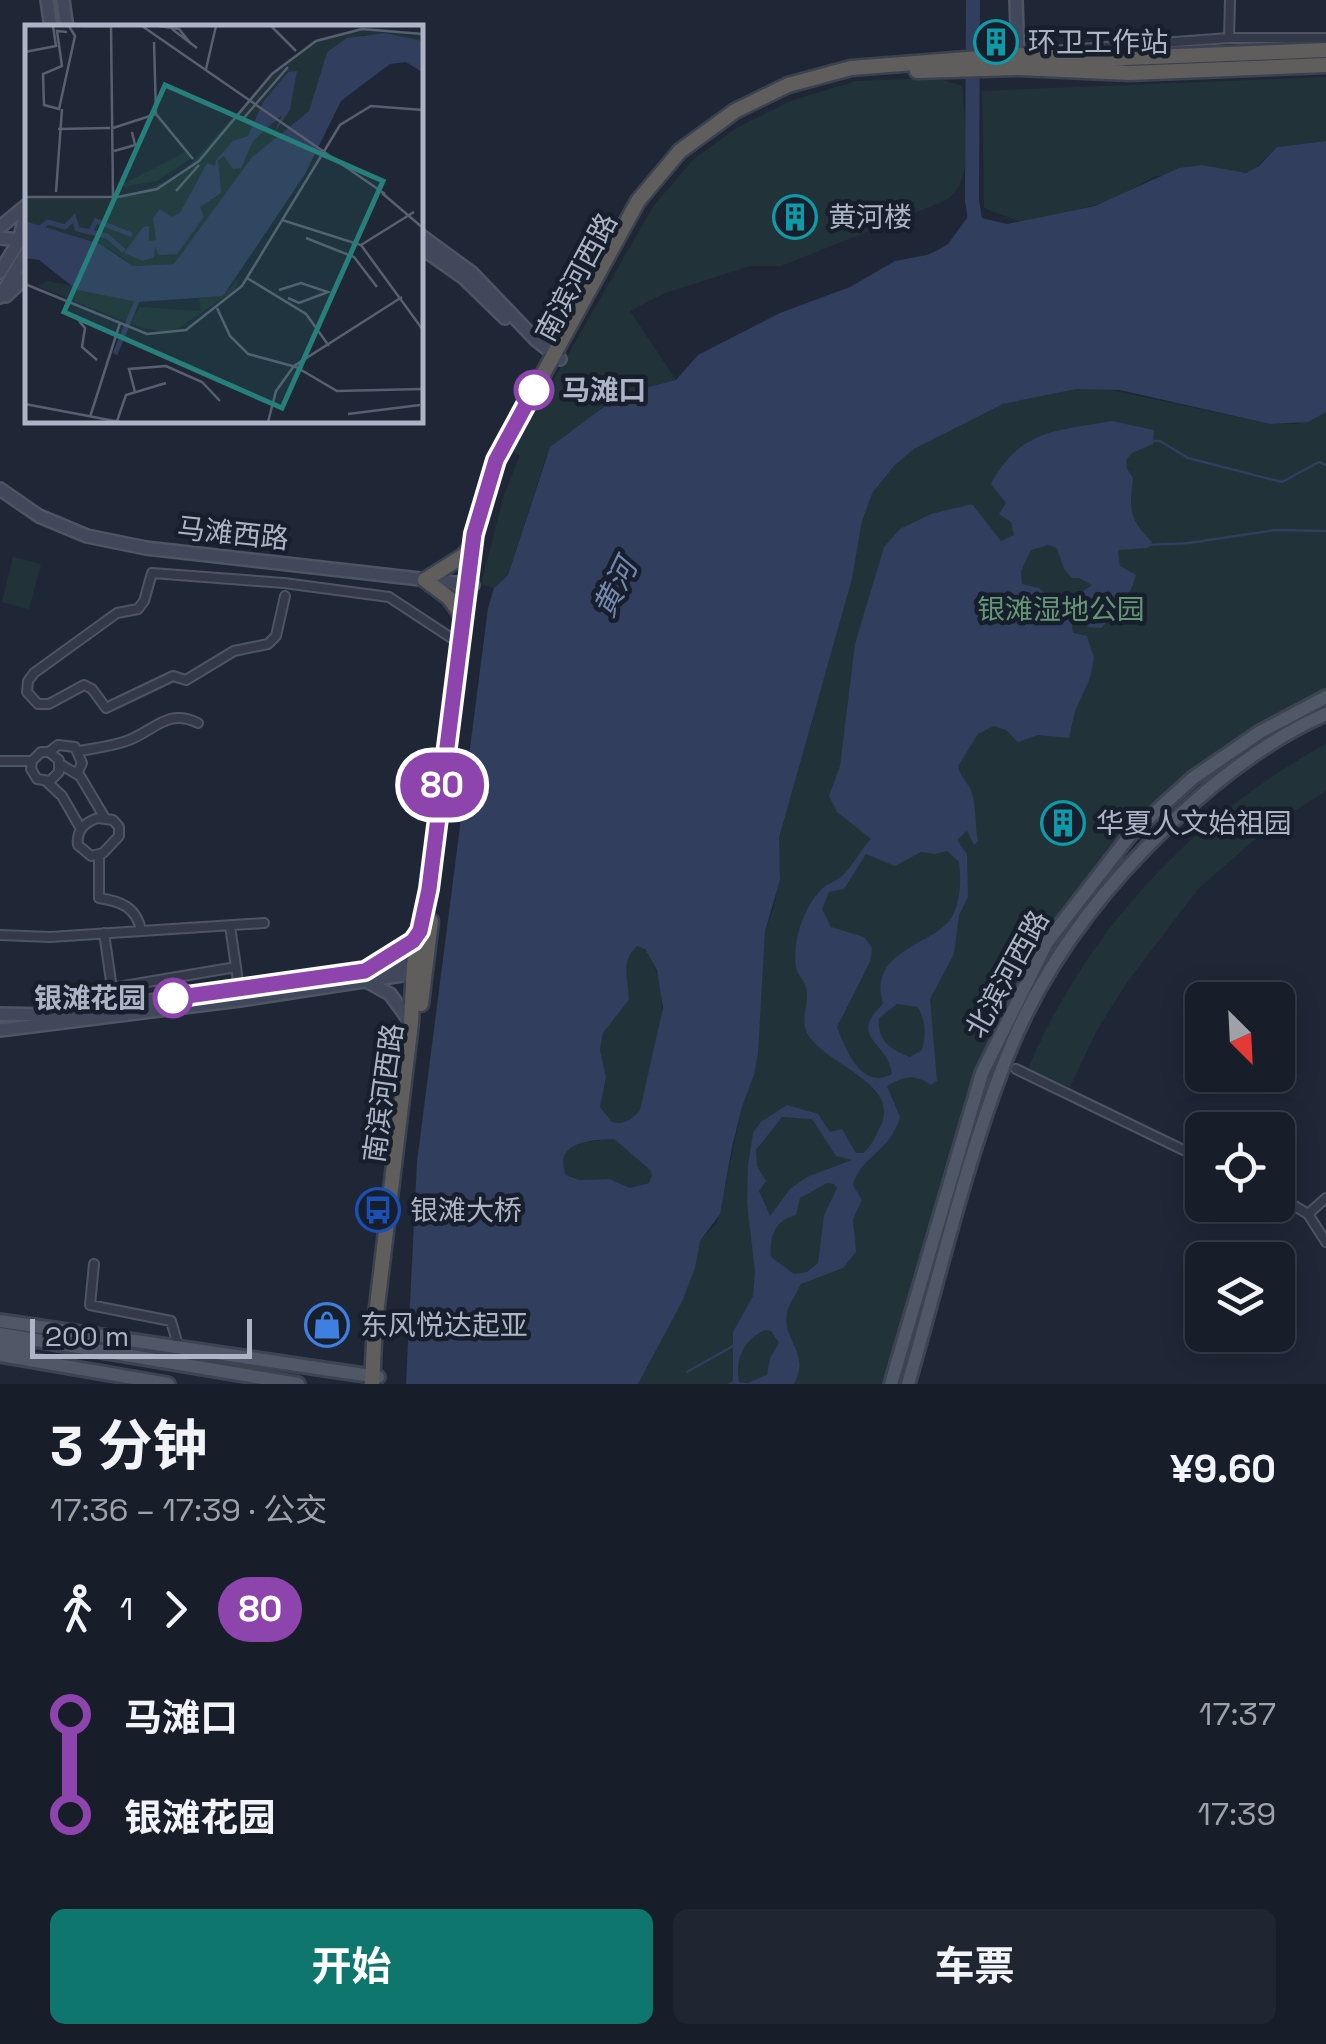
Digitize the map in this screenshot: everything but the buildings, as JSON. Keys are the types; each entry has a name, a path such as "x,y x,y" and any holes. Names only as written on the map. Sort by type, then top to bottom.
{"highway":[{"name":"南滨河西路","path":"376,1380 420,968 472,546 496,460 644,204 685,156 739,116 791,91 852,73 1326,50"},
{"name":"南滨河西路","path":"1018,62 1130,73 1326,65"},
{"name":"南滨河西路","path":"376,1380 377,1304 420,968 420,931 429,889 462,617 480,535 502,463 556,360"},
{"path":"462,617 449,598 425,580 472,546"}],"main road":[{"path":"48,0 51,25"},
{"path":"63,0 67,25"},
{"path":"1016,0 1018,62"},
{"path":"0,227 25,207"},
{"path":"422,236 472,274 556,360"},
{"path":"0,238 25,244"},
{"path":"0,272 25,244"},
{"path":"0,300 25,244"},
{"path":"422,249 472,286 556,360"},
{"path":"0,300 25,278"},
{"name":"马滩西路","path":"0,489 39,516 71,529 146,548 470,585"},
{"name":"北滨河西路","path":"891,1384 982,1074 1047,942 1130,836 1193,778 1260,732 1326,696"},
{"name":"北滨河西路","path":"908,1384 1004,1061 1071,936 1128,863 1204,792 1267,748 1326,714"},
{"path":"0,1014 50,1015 238,988 366,977 405,948 420,931"},
{"path":"0,1030 420,968"},
{"path":"366,977 390,994 411,1023"},
{"path":"0,1321 376,1380"},
{"path":"0,1334 23,1344 253,1384"},
{"path":"0,1345 23,1344 298,1384"},
{"path":"0,1355 168,1384"}],"street":[{"path":"1229,38 1230,0"},
{"name":"南滨河西路","path":"1018,62 1084,47 1229,38 1326,38"},
{"path":"285,596 276,636 268,644 234,651 186,680 173,676 106,708 92,688 84,685 49,704 38,704 27,692 34,673 118,612 138,609 152,573 389,596 459,643"},
{"path":"81,829 62,796 34,776 32,760 37,754 64,743 80,752 130,740 170,718 198,723"},
{"path":"49,752 88,785 105,818"},
{"path":"77,774 82,763 80,752"},
{"path":"0,762 12,758 32,760"},
{"path":"46,781 56,776 60,764"},
{"path":"105,818 116,823 119,836 114,845 90,856 81,850 77,840 81,829 92,820 105,818"},
{"path":"98,854 99,898 127,906 138,918 141,931"},
{"path":"0,935 104,934 264,923"},
{"path":"230,926 238,988"},
{"path":"104,934 112,988 236,968"},
{"path":"1016,1069 1185,1151"},
{"path":"1308,1214 1326,1198"},
{"path":"1295,1206 1308,1214 1326,1242"},
{"path":"94,1264 90,1305 171,1321 178,1346"}],"green space":[{"path":"1326,77 1326,141 1277,147 1251,172 1155,176 1111,201 1023,223 984,208 982,91"},
{"path":"936,78 962,86 965,166 955,192 944,201 781,266 750,266 665,293 630,311 676,380 640,389 608,404 547,454 508,575 494,588 481,584 504,495 520,455 512,452 654,205 694,159 738,127 791,101 856,81"},
{"name":"银滩湿地公园","path":"1101,388 1270,424 1297,424 1326,412 1326,688 1241,736 1172,786 1117,841 1047,942 982,1073 891,1384 638,1384 682,1302 700,1241 717,1223 742,1107 754,1075 765,931 776,900 779,838 852,579 862,521 873,492 914,449 1003,404"},
{"path":"13,557 41,564 29,609 2,602"},
{"path":"1326,744 1326,791 1270,826 1198,889 1128,981 1097,1030 1070,1087 1028,1069 1081,969 1150,881 1232,805"},
{"path":"642,945 660,983 661,1026 640,1110 631,1119 617,1123 600,1107 606,1077 600,1050 603,1033 629,1000 624,971 632,949"},
{"path":"614,1139 649,1169 649,1183 630,1188 610,1179 579,1180 566,1175 563,1164 569,1150 576,1145"}],"water":[{"name":"黄河","path":"1326,141 1326,412 1308,422 1270,424 1120,390 1077,389 1003,404 914,449 895,465 873,492 862,521 852,579 779,838 780,880 765,931 754,1075 732,1147 720,1214 700,1241 682,1302 638,1384 406,1384 417,1162 488,608 494,588 508,575 550,447 608,404 640,389 676,380 698,355 780,313 850,287 895,261 940,249 967,218 1007,224 1095,206 1179,168 1202,165 1246,173 1277,147","holes":["637,946 645,949 657,970 663,1008 640,1110 617,1123 600,1107 606,1077 600,1050 603,1033 629,1000 628,958","614,1139 649,1169 649,1183 630,1188 610,1179 579,1180 566,1175 563,1164 569,1149 585,1142"]},
{"path":"1112,421 1154,430 1153,444 1126,460 1133,478 1132,513 1152,542 1148,548 1118,550 1120,566 1136,575 1122,604 1101,628 1088,627 1077,595 1092,585 1072,578 1064,569 1057,548 1048,545 1031,550 1021,571 1022,584 1038,588 1070,608 1073,633 1087,636 1094,658 1069,738 1038,735 1018,742 1006,730 994,726 978,734 958,766 972,792 978,841 974,845 967,831 957,840 967,854 968,897 959,915 954,954 930,999 937,1081 931,1085 909,1078 887,1086 900,1117 890,1138 862,1168 853,1185 862,1200 853,1219 856,1252 843,1268 801,1284 788,1309 788,1332 799,1363 794,1384 727,1384 733,1381 733,1332 753,1296 755,1271 747,1203 753,1133 761,1122 787,1105 818,1114 830,1132 842,1129 856,1153 863,1153 875,1138 884,1112 881,1098 871,1086 807,1033 807,993 795,957 801,924 810,904 823,888 846,872 871,839 837,812 829,796 840,766 855,644 884,547 900,529 931,514 972,504 1001,541 1014,535 1011,522 999,514 1006,503 991,484 1014,452 1057,431","holes":["947,851 959,862 957,904 943,927 905,951 884,971 883,1004 873,1015 869,1032 892,1074 872,1077 856,1065 837,1027 870,962 872,948 864,937 831,927 822,909 829,892 844,889 866,854 895,866 921,852","897,1004 918,1007 924,1028 922,1050 910,1057 896,1051 883,1038 879,1018","782,1117 812,1119 836,1156 852,1160 807,1177 790,1189 770,1216 759,1191 766,1181 757,1166 756,1150","827,1183 837,1188 824,1215 818,1263 807,1272 794,1274 771,1257 771,1250 778,1225 796,1215 800,1198","765,1330 771,1331 779,1343 770,1358 767,1375 748,1383 739,1382 740,1358 751,1339"]}],"waterway":[{"path":"973,0 972,200 977,234"},
{"path":"1154,441 1188,458 1282,482 1319,462 1326,465"},
{"path":"1147,545 1275,530 1326,531"},
{"path":"687,1372 733,1346"}],"bus line":[{"name":"80","path":"173,998 365,971 405,948 420,931 429,889 474,534 496,460 534,390"}],"place":[{"name":"环卫工作站","path":"996,42"},
{"name":"黄河楼","path":"795,217"},
{"name":"马滩口","path":"534,390"},
{"name":"华夏人文始祖园","path":"1063,823"},
{"name":"银滩花园","path":"173,998"},
{"name":"银滩大桥","path":"378,1210"},
{"name":"东风悦达起亚","path":"327,1325"}]}
